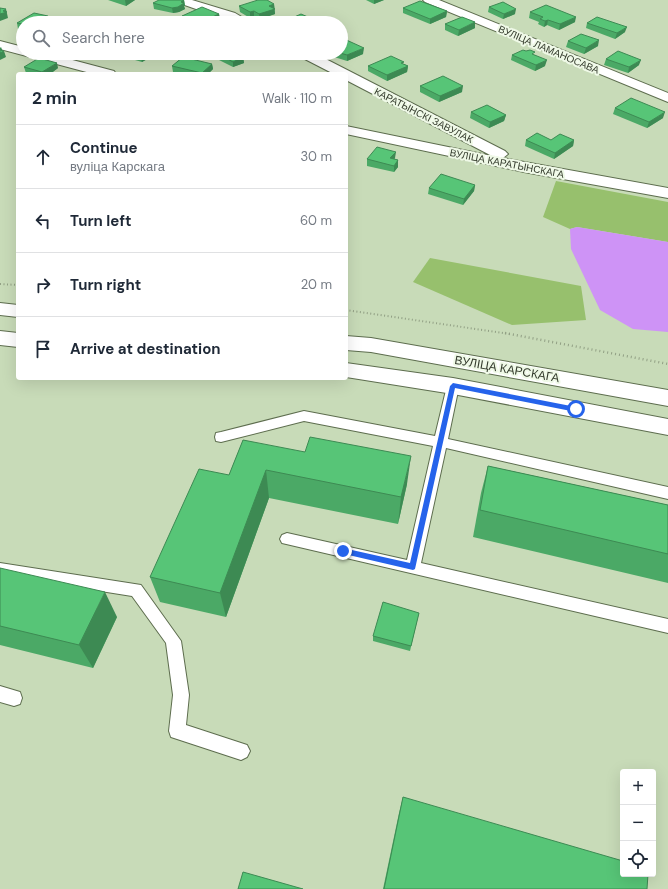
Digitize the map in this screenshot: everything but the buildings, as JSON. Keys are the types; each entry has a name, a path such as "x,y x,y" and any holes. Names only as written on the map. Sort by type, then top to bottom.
{"street":[{"path":"180,0 231,16"},
{"name":"ВУЛІЦА ЛАМАНОСАВА","path":"430,0 668,98"},
{"path":"0,45 16,49"},
{"path":"57,60 102,72"},
{"name":"КАРАТЫНСКІ ЗАВУЛАК","path":"318,60 341,72"},
{"name":"КАРАТЫНСКІ ЗАВУЛАК","path":"348,76 524,167"},
{"name":"ВУЛІЦА КАРАТЫНСКАГА","path":"348,130 524,167 668,193"},
{"path":"0,309 16,311"},
{"path":"0,338 16,340"},
{"name":"ВУЛІЦА КАРСКАГА","path":"348,343 402,350 668,398"},
{"path":"348,370 453,386 668,427"}],"lane":[{"path":"413,567 453,386"},
{"path":"221,437 304,416 440,442 668,493"},
{"path":"287,538 668,626"},
{"path":"0,569 136,590 173,641 181,695 177,731 241,751"}],"path":[{"path":"0,284 16,285"},
{"path":"348,310 483,329 668,364"}],"green space":[{"path":"556,181 668,202 668,242 577,227 570,229 543,217"},
{"path":"430,258 581,286 586,320 512,325 413,282"}],"shaded area":[{"path":"577,227 668,242 668,332 633,329 600,310 571,249 570,229"}],"route":[{"path":"343,551 413,567 453,386 576,409"}]}
